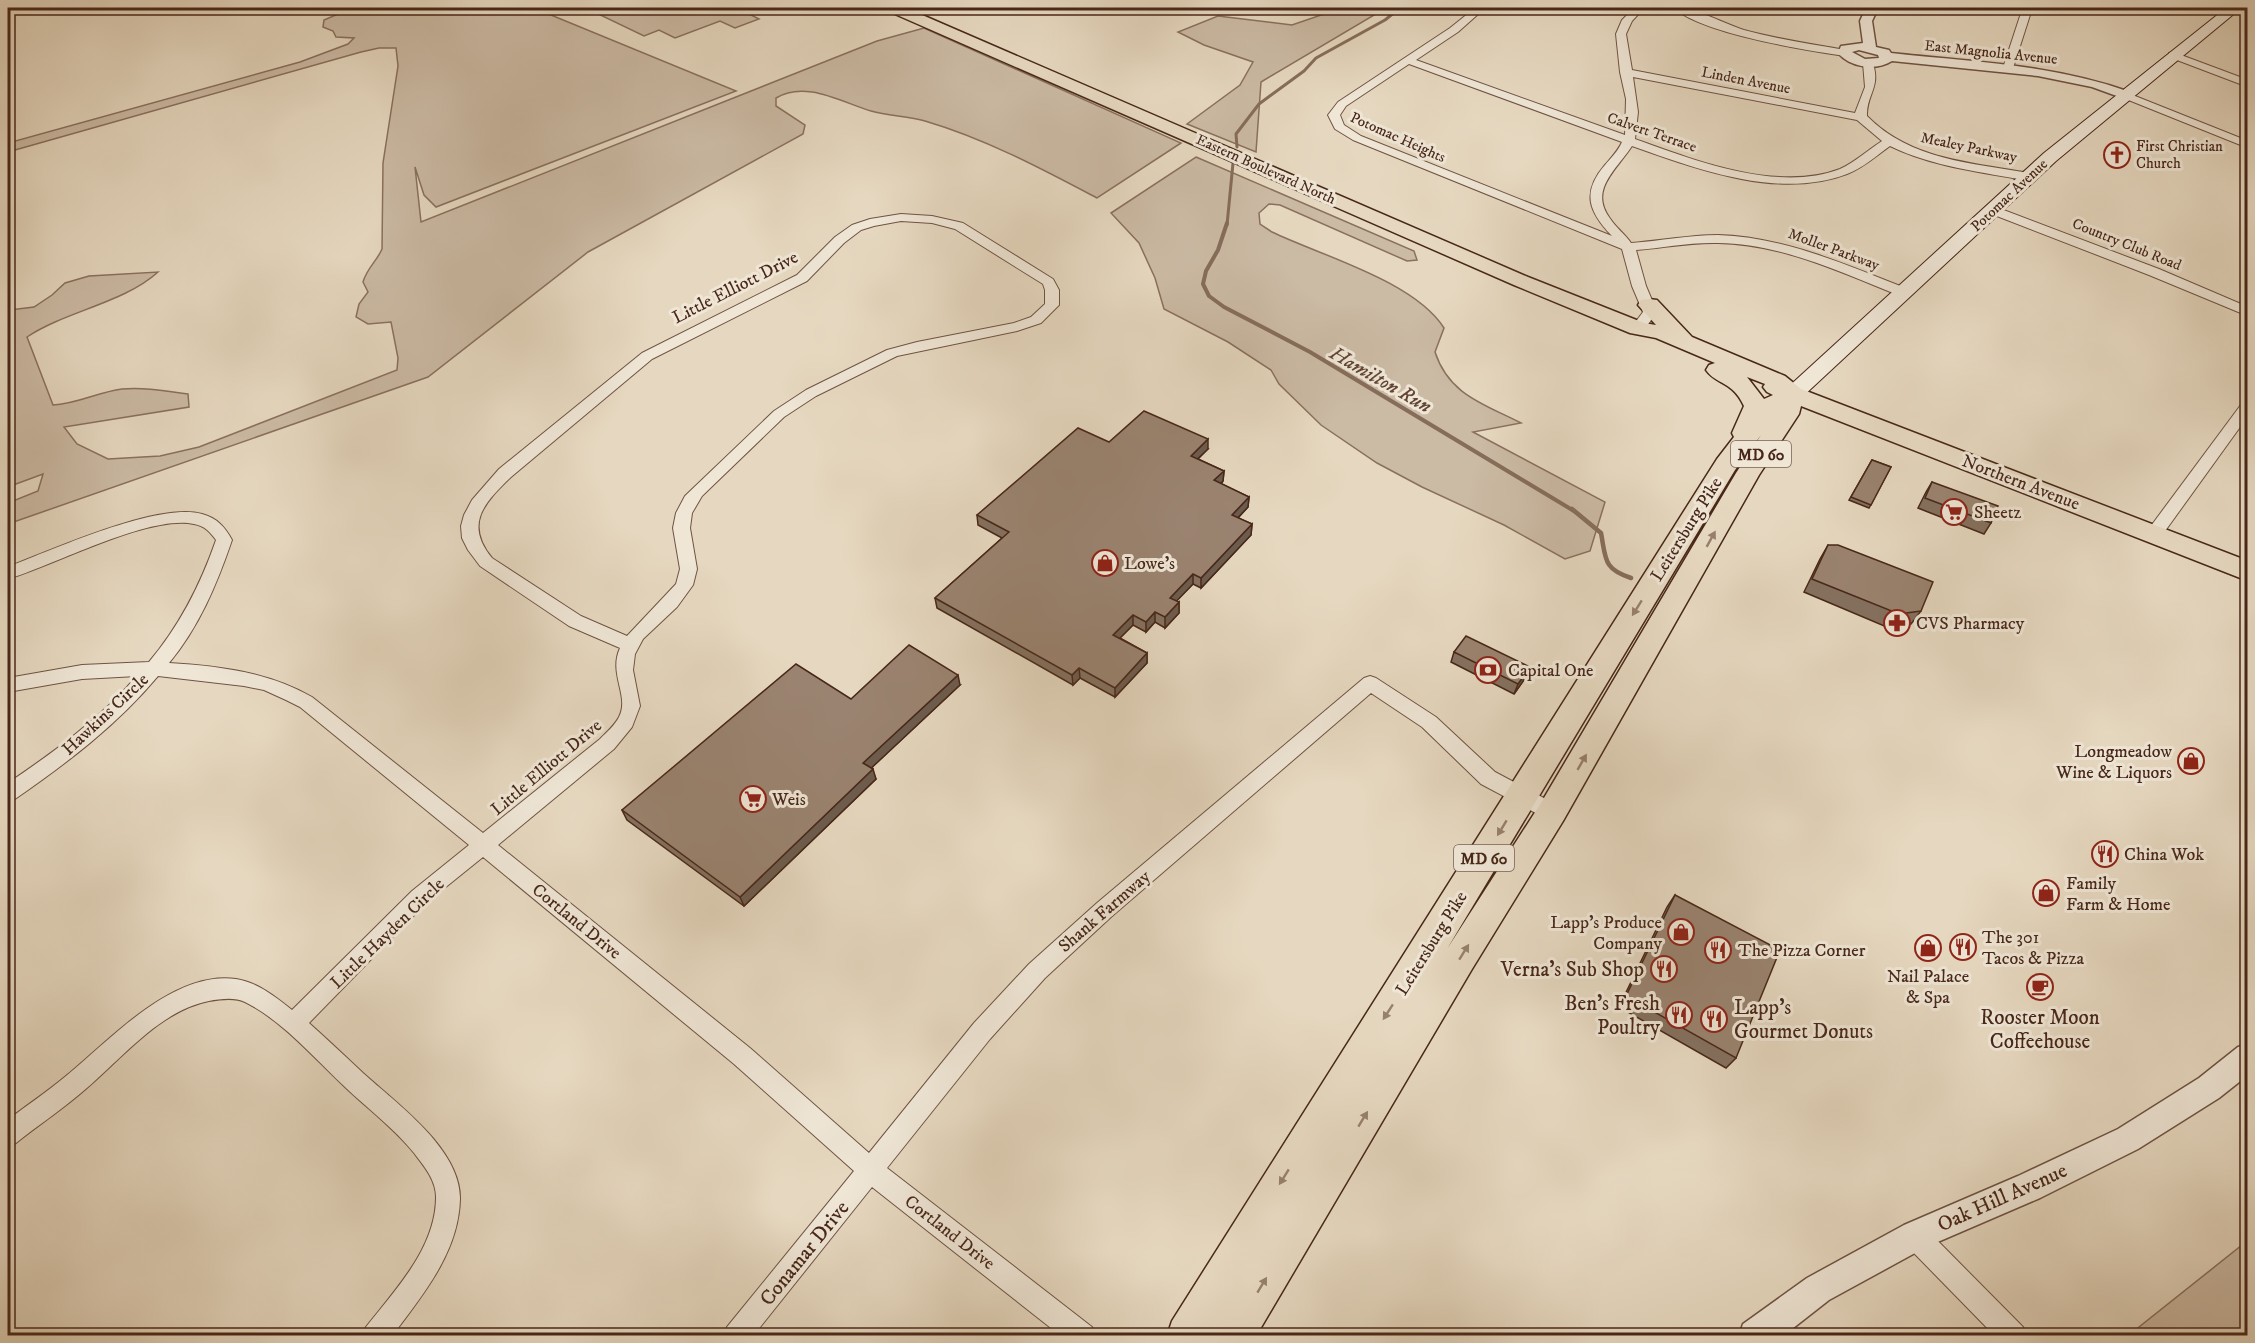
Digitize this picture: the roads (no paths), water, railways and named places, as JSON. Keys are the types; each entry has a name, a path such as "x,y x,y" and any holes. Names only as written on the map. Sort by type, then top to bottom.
{"main road":[{"name":"Eastern Boulevard North","path":"894,8 1521,280 1638,328 1654,339 1687,348 1793,394"},
{"name":"Potomac Avenue","path":"1793,394 2029,177 2124,95 2231,10"},
{"path":"1649,305 1696,360 1731,376 1749,389 1756,406 1726,465"},
{"name":"Leitersburg Pike","path":"1232,1335 1460,958 1537,804 1726,465 1772,405 1793,394"},
{"name":"Leitersburg Pike","path":"1187,1335 1435,939 1537,804 1787,414 1793,394"},
{"name":"Northern Avenue","path":"1793,394 2247,572"}],"street":[{"name":"Potomac Heights","path":"1480,8 1454,30 1336,109 1334,115 1339,127 1357,138 1628,246"},
{"path":"1638,328 1650,312 1649,305 1641,291 1628,246 1602,217 1597,203 1596,189 1607,167 1623,153 1633,125 1633,110 1625,72 1621,34 1627,20 1639,8"},
{"path":"1678,8 1751,35 1845,53 1853,59 1868,63 1882,62 1887,57 1865,47 1851,47 1845,53"},
{"path":"1859,8 1855,20 1865,47"},
{"path":"1865,47 1866,21 1872,8"},
{"path":"2209,8 2231,10"},
{"path":"2008,68 2025,15"},
{"path":"2173,55 2247,84"},
{"name":"East Magnolia Avenue","path":"1887,57 1944,64 2008,68 2069,77 2124,95"},
{"name":"Calvert Terrace","path":"1407,60 1691,163 1715,169 1788,179 1809,178 1842,172 1888,142"},
{"path":"1861,117 1861,108 1870,87 1868,63"},
{"name":"Linden Avenue","path":"1625,72 1861,117"},
{"path":"2124,95 2247,145"},
{"name":"Mealey Parkway","path":"1861,117 1876,134 1888,142 1933,158 2029,177"},
{"name":"Country Club Road","path":"1993,210 2154,272 2247,312"},
{"name":"Little Elliott Drive","path":"482,845 607,744 627,720 631,706 623,670 630,645 638,631 679,594 684,585 688,574 688,564 681,536 681,519 686,506 696,492 779,414 811,393 892,353 1017,327 1036,320 1052,305 1052,290 1048,282 959,226 944,221 916,218 864,225 846,234 814,269 801,278 647,356 505,473 487,489 472,513 468,527 477,553 486,562 574,621 630,645"},
{"name":"Moller Parkway","path":"1628,246 1653,246 1695,239 1721,239 1766,244 1806,254 1903,292"},
{"path":"2154,534 2247,405"},
{"name":"Hawkins Circle","path":"8,573 147,522 169,518 185,517 216,525 224,540 220,556 189,619 155,668 130,696 94,729 57,760 8,793"},
{"name":"Cortland Drive","path":"8,685 78,670 155,668 264,681 306,702 664,991 870,1170 1083,1335"},
{"name":"Shank Farmway","path":"870,1170 982,1032 1036,971 1370,683 1429,722 1488,778 1537,804"},
{"name":"Little Hayden Circle","path":"293,1024 419,897 482,845"},
{"path":"8,1135 74,1085 140,1026 183,1001 210,992 233,989 251,993 293,1024 417,1138 442,1176 448,1194 447,1216 431,1257 410,1290 375,1335"},
{"name":"Oak Hill Avenue","path":"1755,1335 1818,1289 1915,1236 2029,1187 2128,1139 2209,1088 2247,1057"},
{"name":"Conamar Drive","path":"736,1335 870,1170"},
{"path":"1915,1236 2014,1335"}],"waterway":[{"name":"Hamilton Run","path":"1237,147 1236,134 1259,104 1304,71 1316,58 1385,20 1400,8"},
{"name":"Hamilton Run","path":"1227,225 1233,163"},
{"name":"Hamilton Run","path":"1227,223 1218,250 1206,271 1203,284 1209,296 1224,307 1310,352 1574,511"},
{"name":"Hamilton Run","path":"1572,509 1601,533 1605,556 1611,567 1631,578"}],"place":[{"name":"First Christian Church","path":"2117,155"},
{"name":"Sheetz","path":"1954,512"},
{"name":"Lowe's","path":"1105,563"},
{"name":"CVS Pharmacy","path":"1897,623"},
{"name":"Capital One","path":"1488,670"},
{"name":"Longmeadow Wine & Liquors","path":"2191,761"},
{"name":"Weis","path":"753,799"},
{"name":"China Wok","path":"2105,854"},
{"name":"Family Farm & Home","path":"2046,893"},
{"name":"Lapp's Produce Company","path":"1681,932"},
{"name":"The 301 Tacos & Pizza","path":"1963,947"},
{"name":"Nail Palace & Spa","path":"1928,948"},
{"name":"The Pizza Corner","path":"1718,950"},
{"name":"Verna's Sub Shop","path":"1664,969"},
{"name":"Rooster Moon Coffeehouse","path":"2040,987"},
{"name":"Ben's Fresh Poultry","path":"1679,1015"},
{"name":"Lapp's Gourmet Donuts","path":"1714,1019"}]}
